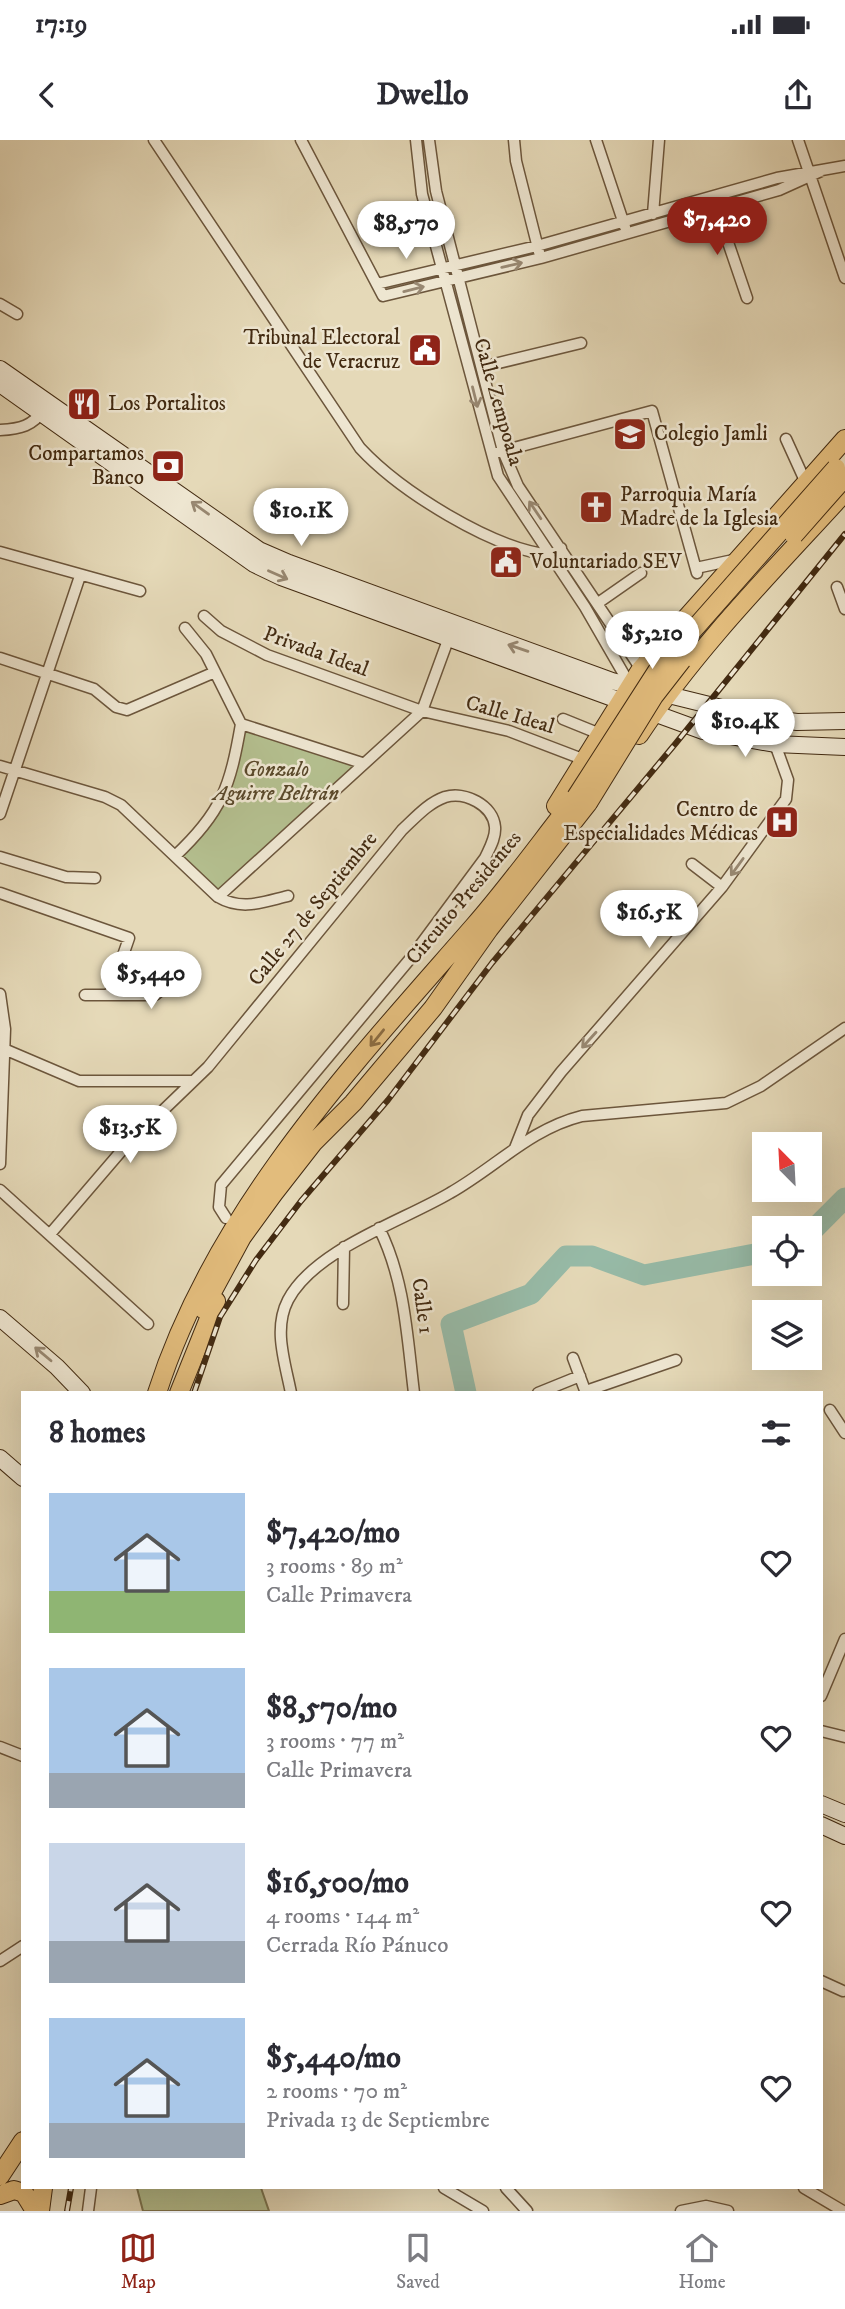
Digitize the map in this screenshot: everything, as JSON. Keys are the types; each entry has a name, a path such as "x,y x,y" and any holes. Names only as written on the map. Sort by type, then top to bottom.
{"main road":[{"path":"0,369 46,407 254,564 281,577 448,640 551,667 758,717 797,722 845,722"},
{"path":"0,384 46,407 259,550 551,667 619,700 702,731 775,744 845,747"},
{"path":"416,990 465,920 564,797 619,700 641,669 845,439"},
{"name":"Circuito Presidentes","path":"158,1391 242,1237 313,1143 353,1103 433,1008 654,696 842,468"},
{"path":"433,1008 582,827 666,694 722,625 845,492"},
{"path":"698,605 699,616 706,625 722,625"},
{"path":"602,731 626,736 632,746"},
{"name":"Circuito Presidentes","path":"169,1391 172,1367 207,1273 232,1231 337,1086 416,990 476,925 582,800"},
{"path":"147,1391 176,1314 226,1218 293,1129 337,1086"},
{"path":"180,1391 205,1323 249,1242 353,1103"},
{"path":"0,1318 57,1367 80,1391"},
{"path":"0,1458 21,1476"},
{"path":"823,1805 845,1814"},
{"path":"823,1826 845,1836"},
{"path":"0,2176 21,2143"},
{"path":"38,2211 43,2189"},
{"path":"0,2194 14,2190 24,2193 38,2211"}],"street":[{"path":"154,140 360,448 380,470 402,487 520,550 556,552"},
{"path":"301,140 383,296 541,258 779,190 813,173"},
{"name":"Calle Zempoala","path":"416,140 422,194 490,455 507,492 598,603 641,669"},
{"name":"Calle Zempoala","path":"429,140 436,191 503,451 519,486 630,685"},
{"path":"514,140 516,161 541,258"},
{"path":"596,140 628,233"},
{"path":"653,214 659,140"},
{"path":"798,140 813,173 845,278"},
{"path":"377,284 537,246 623,221 845,166"},
{"path":"716,206 747,298"},
{"path":"0,304 17,314"},
{"path":"482,367 581,343"},
{"path":"0,430 20,429 32,424 46,407"},
{"path":"490,455 652,411 696,571 740,558"},
{"path":"786,439 806,483"},
{"path":"0,552 140,592"},
{"path":"598,603 641,573"},
{"path":"0,814 80,576"},
{"path":"837,587 845,609"},
{"name":"Privada Ideal","path":"204,616 221,631 267,655 422,711"},
{"path":"175,856 197,836 218,807 232,777 241,724 215,672 186,628"},
{"path":"218,897 422,711 448,640"},
{"path":"0,658 94,690 116,707 127,710 215,672"},
{"name":"Calle Ideal","path":"422,711 509,732 585,761"},
{"path":"563,719 602,731"},
{"path":"241,724 362,763"},
{"path":"516,1148 528,1115 561,1072 722,887 786,799 788,780 775,744"},
{"path":"0,766 105,797 121,805 218,897 241,906 288,896"},
{"name":"Calle 27 de Septiembre","path":"51,1233 123,1149 208,1068 402,830 431,803 448,796 465,796 489,812 495,827 485,858 411,959 221,1185 219,1207 226,1218"},
{"path":"0,857 45,872 95,878"},
{"path":"692,864 722,887"},
{"path":"0,893 129,938 110,993"},
{"path":"85,995 155,995 176,978"},
{"path":"0,994 4,1049 0,1164"},
{"path":"291,1391 280,1335 281,1316 297,1287 344,1247 451,1193 535,1134 582,1116 726,1102 761,1086 845,1028"},
{"path":"4,1049 79,1081 193,1081"},
{"path":"0,1189 148,1324"},
{"name":"Calle 1","path":"379,1228 392,1252 402,1290 414,1391"},
{"path":"343,1304 344,1247"},
{"path":"573,1358 586,1391"},
{"path":"589,1391 676,1360"},
{"path":"543,1391 580,1376"},
{"path":"830,1410 845,1433"},
{"path":"823,1691 845,1639"},
{"path":"823,1732 845,1737"},
{"path":"0,1747 21,1755"},
{"path":"0,1961 21,1947"},
{"path":"823,1983 843,1991"},
{"path":"88,2211 91,2189"},
{"path":"446,2189 483,2211"},
{"path":"507,2189 527,2211"},
{"path":"806,2189 843,2211"},
{"path":"681,2211 706,2206 729,2211"}],"green space":[{"name":"Gonzalo Aguirre Beltrán","path":"241,724 362,763 218,897 175,856 219,807"},
{"path":"137,2189 261,2189 269,2211 143,2211"}],"waterway":[{"path":"822,1221 845,1198"},
{"path":"466,1391 451,1324 531,1294 566,1256 592,1256 644,1275 752,1254"}],"railway":[{"path":"195,1391 220,1317 256,1260 301,1201 388,1100 492,963 676,743 845,534"},
{"path":"67,2211 71,2189"}],"place":[{"name":"Tribunal Electoral de Veracruz","path":"425,350"},
{"name":"Los Portalitos","path":"84,404"},
{"name":"Colegio Jamli","path":"630,434"},
{"name":"Compartamos Banco","path":"168,466"},
{"name":"Parroquia María Madre de la Iglesia","path":"596,507"},
{"name":"Voluntariado SEV","path":"506,562"},
{"name":"Centro de Especialidades Médicas","path":"782,822"}]}
